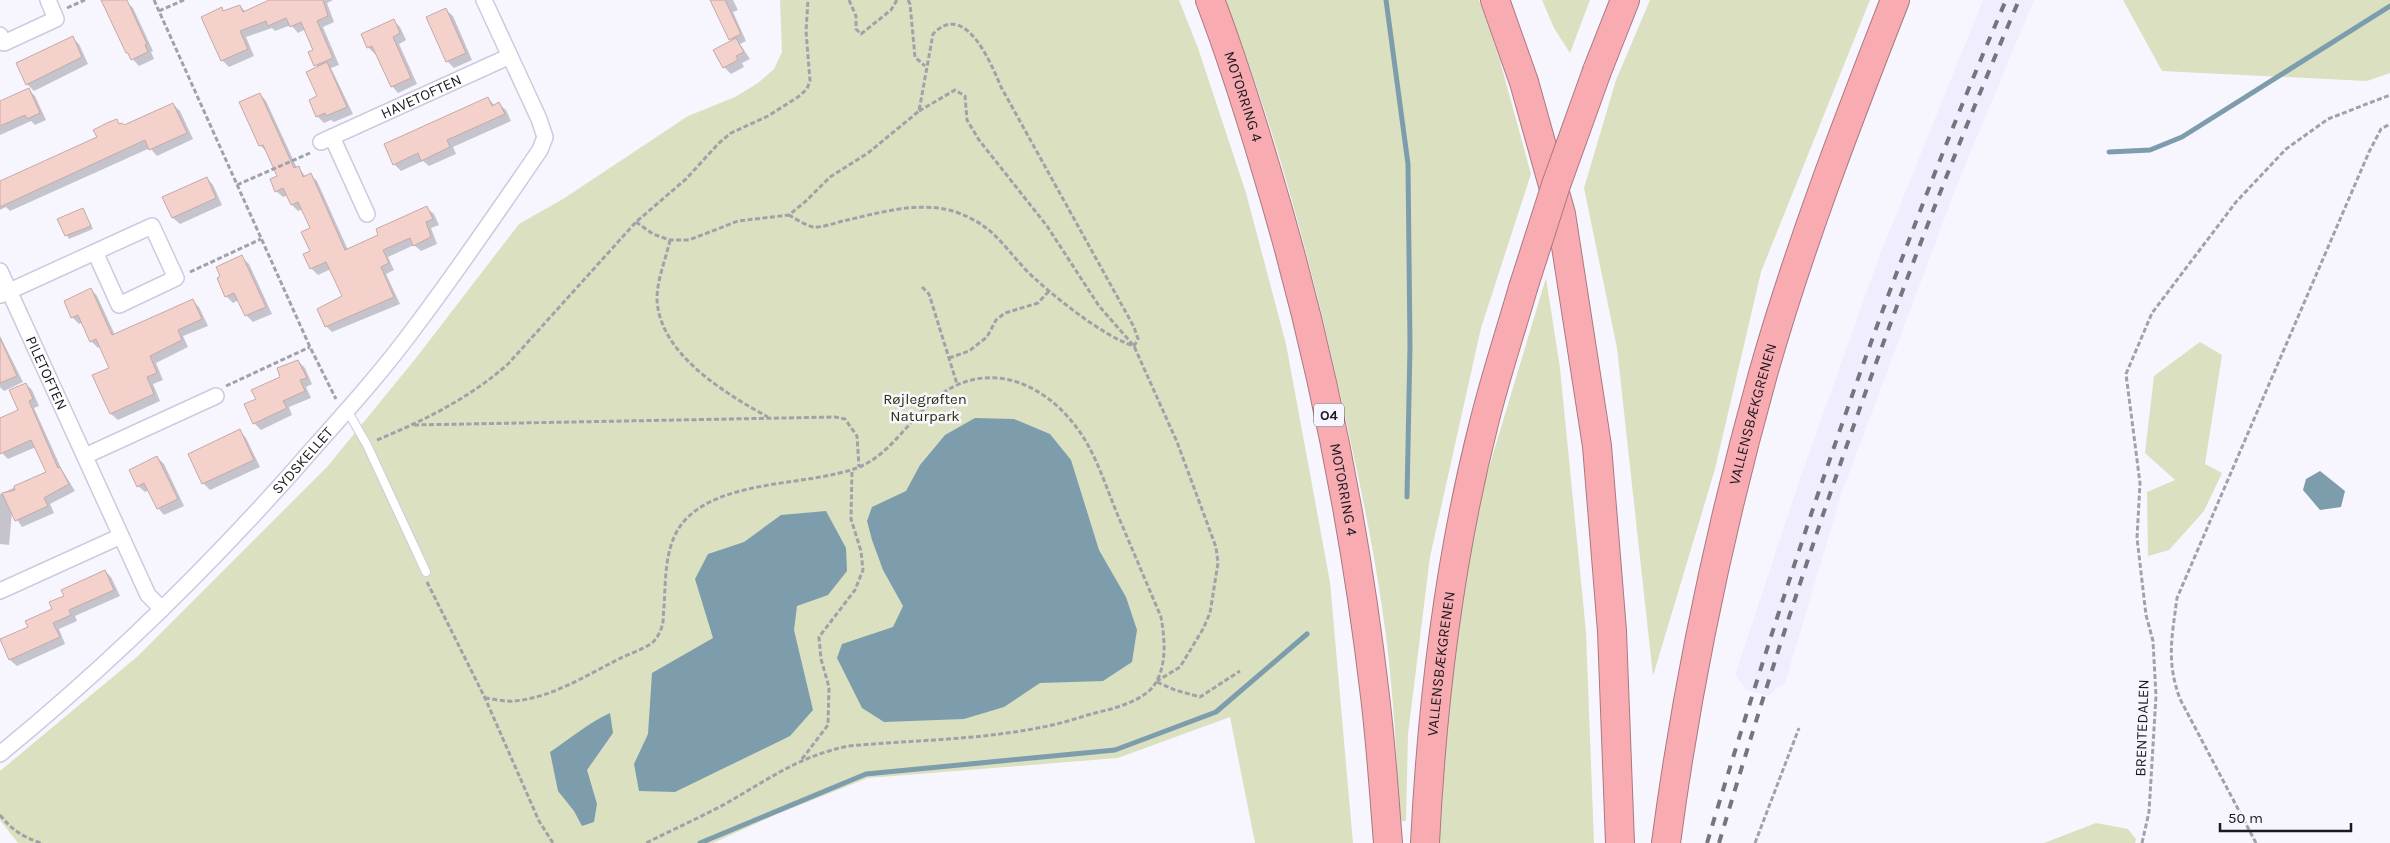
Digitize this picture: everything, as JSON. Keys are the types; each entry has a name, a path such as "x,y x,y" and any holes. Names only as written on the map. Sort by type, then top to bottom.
{"highway":[{"name":"MOTORRING 4","path":"1210,0 1261,152 1292,254 1317,354 1345,495 1363,601 1376,698 1388,843"},
{"path":"1495,0 1524,82 1561,214 1597,446 1612,631 1620,843"},
{"name":"VALLENSBÆKGRENEN","path":"1425,843 1428,786 1440,658 1459,538 1484,423 1523,288 1556,185 1625,0"},
{"name":"VALLENSBÆKGRENEN","path":"1666,843 1698,644 1730,496 1759,391 1807,236 1858,94 1895,0"}],"street":[{"path":"0,35 4,43 56,19 48,0"},
{"path":"484,0 510,56"},
{"name":"SYDSKELLET","path":"0,754 65,698 162,609 246,524 347,410 414,329 540,150 544,138 539,119 510,56"},
{"name":"HAVETOFTEN","path":"326,140 510,56"},
{"path":"326,140 367,214"},
{"path":"5,293 152,226 176,278 119,305 95,252"},
{"name":"PILETOFTEN","path":"0,271 5,293 85,456 148,595 162,609"},
{"path":"85,456 216,396"},
{"path":"0,591 121,536"}],"lane":[{"path":"347,410 367,444 426,572"}],"path":[{"path":"154,0 310,347 334,397 347,410"},
{"path":"159,11 184,0"},
{"path":"367,444 414,425 475,390 508,364 636,222 686,179 719,143 731,133 768,116 807,89 810,81 806,30 808,0"},
{"path":"849,0 856,16 856,30 861,34 891,10 897,0"},
{"path":"908,0 915,57 926,67"},
{"path":"918,111 933,34 938,28 949,23 963,25 972,33 1134,327 1138,339 1134,346"},
{"path":"646,843 723,805 801,760 825,751 850,746 1001,733 1043,727 1122,706 1149,690 1157,681 1180,667 1203,629 1210,612 1218,563 1216,547 1177,442 1134,346 1099,306 1047,226 980,140 967,120 965,96 956,90 918,111 868,153 830,177 789,215"},
{"name":"BRENTEDALEN","path":"2142,843 2149,812 2156,696 2153,640 2146,615 2137,538 2140,483 2126,374 2152,313 2236,202 2286,149 2328,119 2390,95"},
{"path":"2256,843 2180,699 2172,678 2170,648 2178,598 2369,152 2381,129 2390,124"},
{"path":"237,185 315,151 326,140"},
{"path":"636,222 653,234 670,240 689,240 738,221 789,215 814,227 890,210 936,207 981,222 1003,241 1026,269 1087,320 1123,343 1134,346"},
{"path":"176,278 261,239"},
{"path":"670,240 657,297 660,318 665,328 688,360 708,379 727,394 770,418"},
{"path":"922,288 929,294 958,384"},
{"path":"949,358 969,351 987,338 996,320 1005,313 1038,304 1050,290"},
{"path":"216,396 222,388 310,347"},
{"path":"485,698 513,702 540,696 654,642 662,626 669,552 675,535 685,520 698,509 714,500 770,484 852,470 859,467 878,456 923,409 958,384 981,379 1001,378 1025,383 1054,402 1071,420 1084,440 1161,617 1165,638 1157,681"},
{"path":"414,425 835,417 845,419 857,436 859,467"},
{"path":"801,760 828,725 829,687 821,659 820,637 855,590 863,570 861,551 851,519 852,470"},
{"path":"426,572 425,579 485,698 538,821 553,843"},
{"path":"1157,681 1175,690 1200,697 1240,671"},
{"path":"1755,843 1799,728"},
{"path":"0,815 11,828 25,838 41,843"}],"shaded area":[{"path":"1983,0 2034,0 1957,185 1841,495 1785,683 1768,696 1746,690 1735,675 1802,473 1879,257"}],"green space":[{"name":"Røjlegrøften Naturpark","path":"780,0 1179,0 1198,48 1246,193 1286,344 1330,582 1353,843 1255,843 1230,717 1118,758 868,778 775,815 713,843 18,843 0,820 0,771 138,656 327,467 416,358 519,224 563,199 688,116 735,97 758,83 774,69 782,52"},
{"path":"1225,0 1479,0 1499,57 1531,174 1481,328 1430,557 1408,734 1406,821 1399,821 1393,710 1384,619 1365,508 1349,435 1305,247 1291,197 1260,98"},
{"path":"1542,0 1590,0 1570,53 1554,28"},
{"path":"1650,0 1870,0 1761,272 1715,469 1653,676 1617,348 1584,188 1616,80"},
{"path":"2123,0 2390,0 2390,73 2367,81 2162,71"},
{"path":"1546,278 1560,368 1586,632 1594,843 1434,843 1468,537"},
{"path":"2200,342 2222,355 2205,464 2222,473 2204,511 2169,550 2148,556 2147,492 2175,480 2145,453 2154,376"},
{"path":"2096,823 2128,829 2136,839 2135,843 2044,843"}],"water":[{"path":"975,418 1014,419 1050,434 1071,460 1099,550 1126,597 1137,630 1132,662 1103,681 1040,683 1004,707 964,719 884,722 862,708 837,658 842,644 893,627 903,606 883,570 867,521 872,507 906,491 920,465 945,435"},
{"path":"2320,471 2345,491 2341,507 2320,510 2303,490 2306,479"},
{"path":"826,511 846,548 847,571 828,595 797,606 794,630 813,710 790,736 675,792 639,791 634,764 648,734 652,673 713,638 695,579 708,554 744,542 781,515"},
{"path":"610,713 613,733 587,770 597,804 594,822 582,826 574,811 558,791 550,752 587,726"}],"building":[{"path":"101,0 127,0 147,44 145,45 148,52 131,60"},
{"path":"269,0 323,0 328,16 317,21 333,58 314,66 308,52 313,50 301,22 290,27 286,18 268,26 266,21 240,31 248,49 221,61 201,17 222,7 223,11 240,5 243,12"},
{"path":"710,0 725,0 741,34 729,40"},
{"path":"446,8 466,53 446,62 426,17"},
{"path":"394,19 400,33 393,37 411,78 391,87 372,46 367,48 361,34"},
{"path":"73,36 82,57 26,85 16,63"},
{"path":"736,38 744,52 736,56 738,60 723,68 713,50"},
{"path":"327,62 347,107 326,116 325,113 316,117 309,100 317,96 306,72"},
{"path":"29,88 40,113 27,119 25,115 0,126 0,101"},
{"path":"260,93 294,168 299,166 303,177 311,173 345,250 378,235 376,229 427,206 433,219 426,222 431,237 413,246 410,238 383,250 389,263 381,267 394,297 325,327 317,309 342,296 326,262 310,269 303,254 310,251 301,232 310,228 298,202 291,205 283,188 275,192 270,179 277,176 263,145 259,146 239,102"},
{"path":"488,97 492,106 499,102 505,114 447,140 450,147 421,161 418,153 393,165 384,144"},
{"path":"173,103 187,133 149,150 145,140 0,207 0,181 97,137 93,130 109,122 117,119 119,124 122,123 124,125"},
{"path":"207,177 216,198 172,218 162,197"},
{"path":"83,208 91,226 65,236 57,219"},
{"path":"242,255 266,307 245,316 234,293 225,297 217,278 220,276 216,267"},
{"path":"91,288 112,335 193,299 202,319 178,330 182,340 150,356 157,373 147,377 154,394 110,414 92,375 109,368 96,339 90,342 78,315 71,318 64,301"},
{"path":"0,338 17,376 0,383"},
{"path":"298,360 307,378 300,380 305,391 283,401 287,408 253,424 244,404 256,399 251,390 280,377 277,368"},
{"path":"26,383 33,399 29,401 58,468 60,467 69,484 44,498 48,506 15,521 2,493 15,490 14,486 46,472 31,440 0,454 0,418 18,410 9,390"},
{"path":"240,429 254,460 202,484 188,454"},
{"path":"157,456 178,499 157,509 144,483 137,487 129,470"},
{"path":"105,570 114,590 69,610 71,615 53,623 60,637 9,660 0,639 28,627 25,621 52,609 49,602 64,596 61,590"}],"waterway":[{"path":"1386,0 1408,164 1410,346 1407,497"},
{"path":"2109,152 2150,150 2182,137 2390,6"},
{"path":"700,843 866,774 1115,750 1216,712 1307,634"}],"railway":[{"path":"1707,843 1773,629 1882,312 1963,103 2006,0"},
{"path":"1719,843 1785,629 1857,417 1934,208 2019,0"}]}
